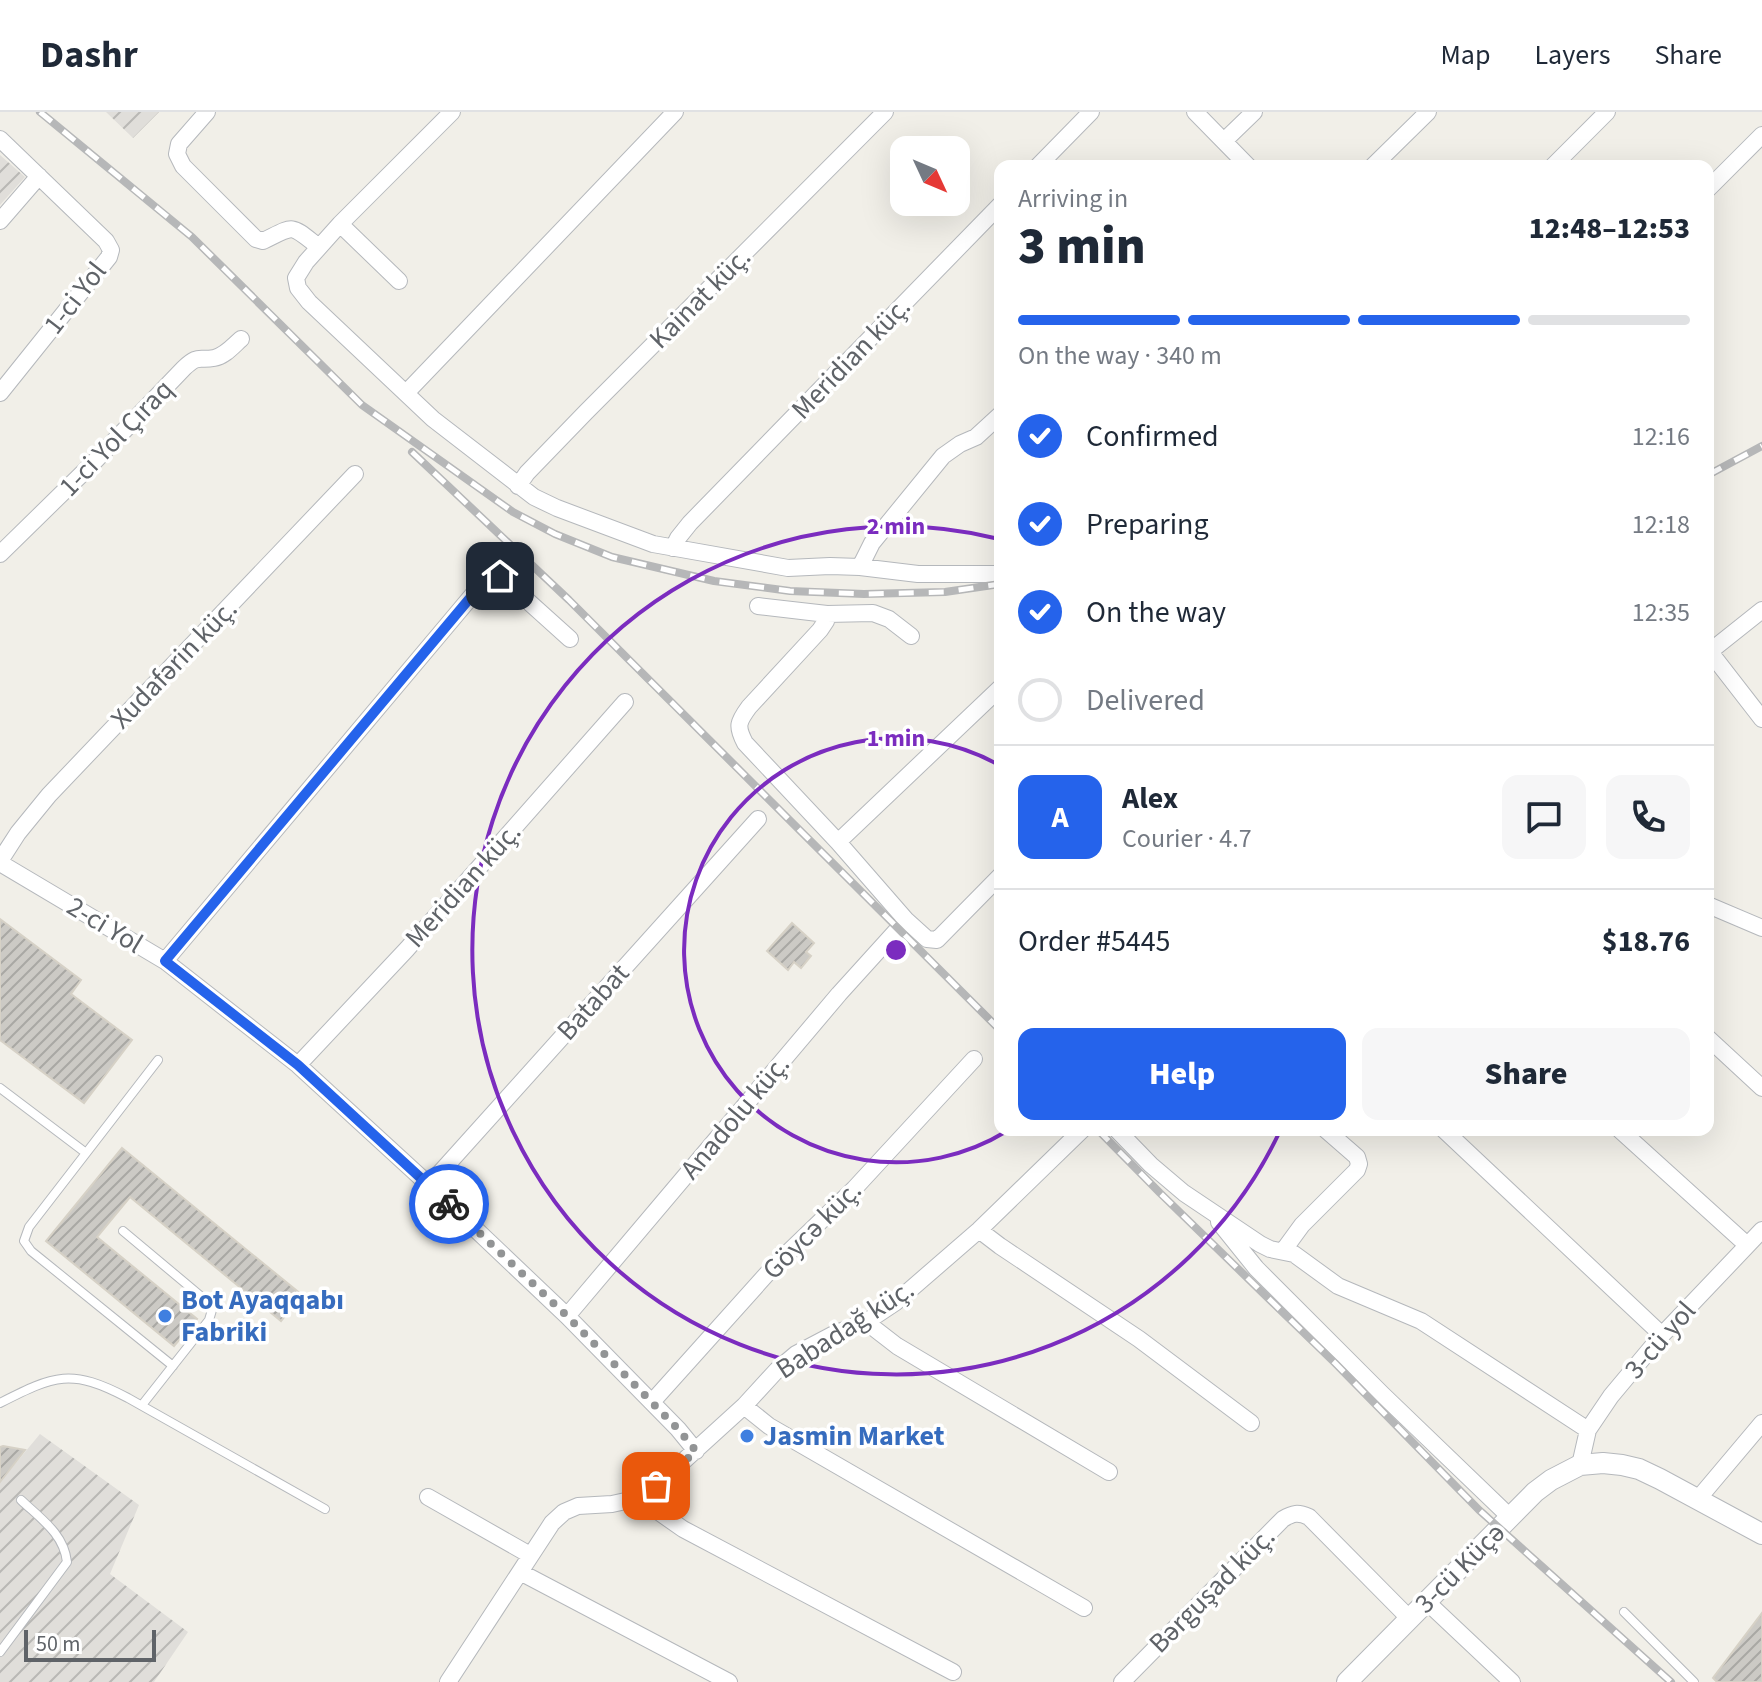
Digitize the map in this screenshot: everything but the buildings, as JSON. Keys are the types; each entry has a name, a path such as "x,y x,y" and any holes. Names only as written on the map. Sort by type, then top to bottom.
{"street":[{"path":"207,112 179,144 177,154 183,166 256,239 263,241 288,228 297,230 319,247"},
{"path":"452,112 340,224 296,278 298,288 309,302 433,419 534,497 653,544 788,568 830,566 918,574 994,574"},
{"path":"406,393 675,112"},
{"name":"Kainat küç.","path":"518,486 597,401 885,112"},
{"path":"1044,160 1091,112"},
{"path":"1195,112 1241,160"},
{"path":"1224,141 1254,112"},
{"path":"1379,160 1428,112"},
{"path":"1559,160 1607,112"},
{"path":"1714,183 1762,135"},
{"name":"1-ci Yol","path":"0,139 106,241 111,250 109,257 0,393"},
{"path":"0,221 39,176"},
{"name":"Meridian küç.","path":"673,548 690,523 994,211"},
{"path":"340,224 399,281"},
{"name":"1-ci Yol Çıraq","path":"0,554 184,368 200,358 215,358 241,339"},
{"path":"860,567 872,543 943,456 976,437 994,420"},
{"name":"Xudafərin küç.","path":"0,862 18,833 49,795 355,474"},
{"path":"165,961 486,579 493,575 500,576 570,639"},
{"path":"758,606 827,614 873,613 889,619 911,636"},
{"path":"1714,648 1762,610"},
{"path":"827,614 820,630 740,720 738,730 745,743 906,920 927,939 937,940 994,882"},
{"path":"1714,658 1762,719"},
{"path":"838,842 994,694"},
{"name":"Meridian küç.","path":"298,1065 407,949 625,702"},
{"name":"Batabat","path":"429,1185 758,819"},
{"name":"2-ci Yol","path":"0,862 165,961 298,1065 567,1316 696,1451"},
{"path":"1714,908 1762,928"},
{"name":"Anadolu küç.","path":"567,1316 839,994 906,920"},
{"path":"1714,1044 1762,1088"},
{"name":"Göycə küç.","path":"652,1402 774,1266 854,1189 974,1059"},
{"name":"Babadağ küç.","path":"448,1682 530,1555 552,1523 564,1512 578,1506 612,1504 639,1498 656,1486 796,1354 866,1322 896,1302 979,1230 1076,1136"},
{"path":"1123,1136 1184,1193 1260,1244 1294,1254 1338,1286 1421,1321 1588,1430"},
{"path":"1283,1251 1302,1225 1357,1170 1357,1157 1333,1136"},
{"path":"1450,1136 1662,1335"},
{"path":"1627,1136 1747,1245"},
{"path":"1210,1211 1256,1268 1510,1517"},
{"path":"979,1230 1139,1339 1251,1423"},
{"name":"3-cü yol","path":"1580,1465 1588,1430 1611,1396 1662,1335 1762,1230"},
{"path":"866,1322 897,1346 1109,1472"},
{"path":"744,1406 769,1426 1084,1608"},
{"path":"1698,1499 1762,1423"},
{"path":"1580,1465 1603,1463 1639,1469 1762,1534"},
{"name":"3-cü Küçə","path":"1347,1682 1510,1517 1551,1480 1580,1465"},
{"path":"428,1497 530,1555"},
{"path":"639,1498 683,1529 953,1672"},
{"name":"Bərguşad küç.","path":"1122,1682 1292,1513 1309,1517 1410,1619"},
{"path":"520,1572 729,1682"},
{"path":"1427,1602 1512,1682"}],"lane":[{"path":"158,1060 29,1227 24,1241 31,1251 173,1366"},
{"path":"0,1088 86,1153"},
{"path":"123,1231 209,1303 212,1310 209,1320 142,1405"},
{"path":"0,1403 48,1380 64,1378 94,1383 142,1405 325,1509"},
{"path":"0,1652 67,1562 66,1551 58,1535 21,1500"},
{"path":"1624,1612 1694,1682"}],"shaded area":[{"path":"106,112 159,112 133,138"},
{"path":"0,155 25,177 0,205"},
{"path":"40,1434 139,1505 110,1574 188,1632 154,1682 0,1682 0,1482"}],"railway":[{"path":"40,112 192,237 362,405 513,512 555,534 612,557 714,581 790,591 864,594 945,592 994,585"},
{"path":"1714,472 1762,446"},
{"path":"412,452 569,600 994,1024"},
{"path":"1104,1136 1335,1363 1479,1510 1671,1682"}],"way so far":[{"path":"449,1204 567,1316 696,1451 656,1486"}],"place":[{"name":"Bot Ayaqqabı Fabriki","path":"165,1316"},
{"name":"Jasmin Market","path":"747,1436"}],"route":[{"path":"449,1204 298,1065 165,961 486,579 493,575 500,576"}]}
